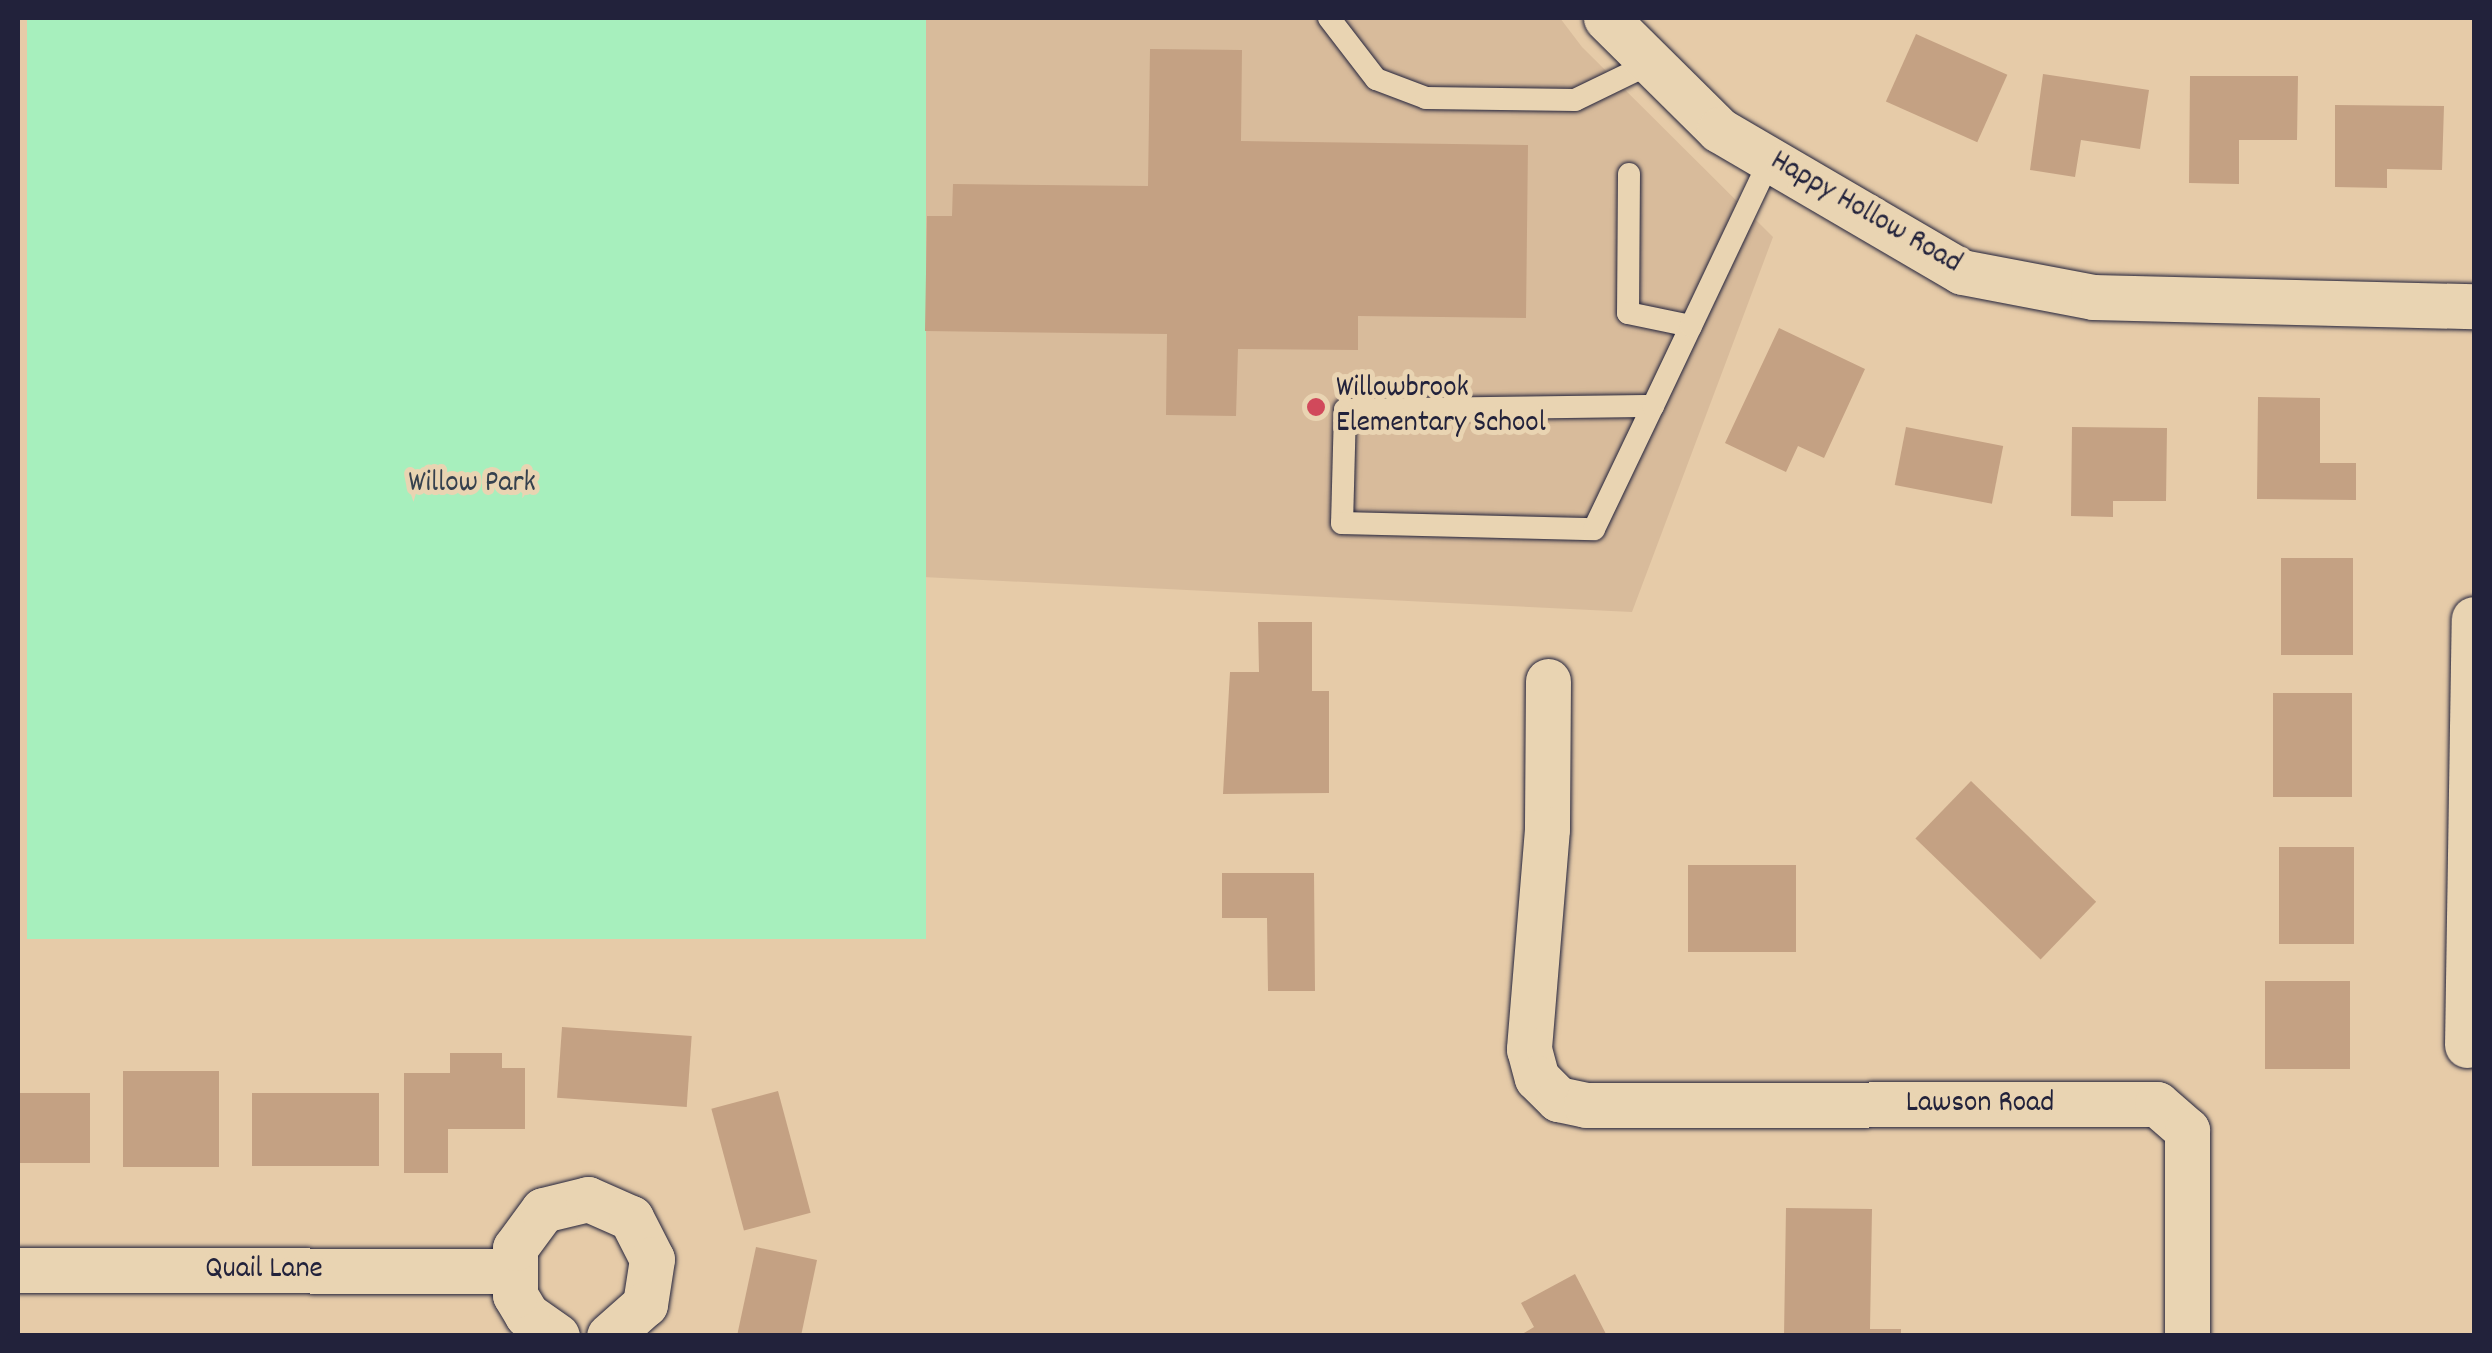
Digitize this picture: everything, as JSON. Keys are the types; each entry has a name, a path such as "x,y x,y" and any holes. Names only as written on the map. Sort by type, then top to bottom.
{"street":[{"name":"Happy Hollow Road","path":"1606,18 1647,65 1719,130 1962,272 2093,298 2474,306"},
{"path":"2467,1045 2474,619"},
{"name":"Lawson Road","path":"1548,680 1547,829 1529,1049 1537,1078 1558,1099 1586,1105 2157,1104 2187,1130 2186,1336"},
{"path":"556,1336 527,1315 511,1272 520,1237 542,1210 576,1200 612,1205 646,1237 652,1282 630,1322 609,1336"},
{"name":"Quail Lane","path":"18,1270 511,1272"}],"lane":[{"path":"1329,18 1376,79 1426,98 1576,100 1647,65"},
{"path":"1653,406 1345,410 1342,523 1594,529 1653,406 1770,160"},
{"path":"1629,174 1628,313 1691,326"}],"shaded area":[{"name":"Willowbrook Elementary School","path":"926,18 1560,18 1582,47 1773,237 1632,612 923,577"}],"green space":[{"name":"Willow Park","path":"27,18 926,18 926,939 27,939"}],"building":[{"path":"1916,34 2007,75 1977,142 1886,102"},
{"path":"1150,49 1242,50 1241,141 1528,145 1526,318 1358,316 1358,350 1238,349 1236,416 1166,415 1167,334 925,331 927,216 952,216 953,184 1148,186"},
{"path":"2043,74 2149,90 2140,149 2081,140 2075,177 2030,170"},
{"path":"2190,76 2298,76 2297,140 2239,140 2239,184 2189,183"},
{"path":"2335,105 2444,106 2442,170 2387,169 2387,188 2335,187"},
{"path":"1779,328 1865,369 1824,458 1798,446 1786,472 1725,443"},
{"path":"2258,397 2320,398 2320,463 2356,463 2356,500 2257,499"},
{"path":"1906,427 2003,446 1992,504 1895,485"},
{"path":"2072,427 2167,428 2166,501 2113,501 2113,517 2071,516"},
{"path":"2281,558 2353,558 2353,655 2281,655"},
{"path":"1258,622 1312,622 1312,691 1329,691 1329,793 1223,794 1230,672 1259,672"},
{"path":"2273,693 2352,693 2352,797 2273,797"},
{"path":"1971,781 2096,902 2041,959 1915,839"},
{"path":"2279,847 2354,847 2354,944 2279,944"},
{"path":"1688,865 1796,865 1796,952 1688,952"},
{"path":"1222,873 1314,873 1315,991 1268,991 1267,918 1222,918"},
{"path":"2265,981 2350,981 2350,1069 2265,1069"},
{"path":"562,1027 692,1036 687,1107 557,1098"},
{"path":"450,1053 502,1053 502,1068 525,1068 525,1129 448,1129 448,1173 404,1173 404,1073 450,1073"},
{"path":"123,1071 219,1071 219,1167 123,1167"},
{"path":"778,1091 811,1213 744,1231 711,1109"},
{"path":"18,1093 90,1093 90,1163 18,1163"},
{"path":"252,1093 379,1093 379,1166 252,1166"},
{"path":"1786,1208 1872,1209 1870,1329 1901,1329 1901,1336 1784,1336"},
{"path":"756,1247 817,1260 801,1336 737,1336"},
{"path":"1575,1274 1607,1336 1519,1336 1534,1327 1521,1303"}],"place":[{"name":"Willowbrook Elementary School","path":"1316,407"}]}
